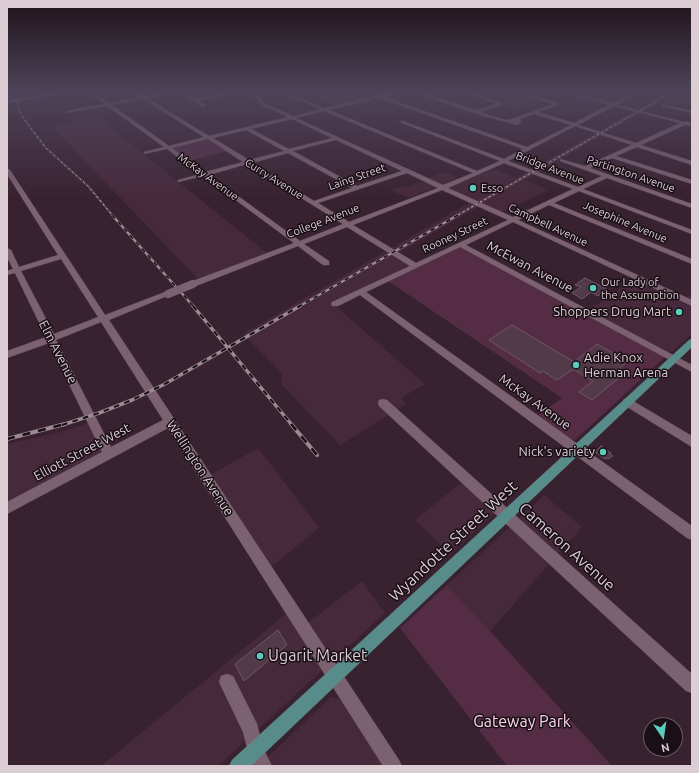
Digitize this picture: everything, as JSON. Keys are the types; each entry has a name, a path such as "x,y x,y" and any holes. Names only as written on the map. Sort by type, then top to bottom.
{"main road":[{"name":"Wyandotte Street West","path":"238,766 692,342"}],"street":[{"name":"McKay Avenue","path":"139,127 326,263"},
{"name":"Curry Avenue","path":"190,127 415,266"},
{"path":"146,153 256,127"},
{"name":"Campbell Avenue","path":"313,127 692,303"},
{"path":"366,127 476,173"},
{"name":"Bridge Avenue","path":"414,127 692,232"},
{"path":"466,127 528,149"},
{"name":"College Avenue","path":"7,356 443,187 504,161 572,127"},
{"path":"582,127 635,146 692,163"},
{"path":"585,168 675,127"},
{"path":"248,129 358,188"},
{"path":"180,181 336,138"},
{"path":"535,138 541,142"},
{"path":"611,156 692,182"},
{"name":"Partington Avenue","path":"562,160 692,206"},
{"name":"Laing Street","path":"313,203 407,171"},
{"name":"Wellington Avenue","path":"8,175 393,766"},
{"name":"Rooney Street","path":"335,304 606,176"},
{"name":"Josephine Avenue","path":"549,203 692,262"},
{"name":"McEwan Avenue","path":"461,244 692,369"},
{"name":"Elm Avenue","path":"7,250 109,454"},
{"path":"7,273 62,256"},
{"name":"McKay Avenue","path":"360,292 692,534"},
{"path":"628,402 692,442"},
{"name":"Cameron Avenue","path":"383,403 692,685"},
{"name":"Elliott Street West","path":"7,508 170,422"},
{"path":"227,682 251,730 255,750 263,766"}],"shaded area":[{"path":"52,127 110,127 267,253 198,279"},
{"path":"606,127 617,127 525,180 549,190 502,212 483,204 395,255 411,266 332,303 425,384 401,398 406,404 340,445 281,384 282,373 243,334 474,200 451,189 450,187 494,169 516,178"},
{"path":"444,172 458,178 408,198 391,190 404,186 408,187"},
{"path":"635,279 682,301 692,293 692,334 670,353 589,310"},
{"path":"88,423 105,456 7,507 7,444 61,432"},
{"path":"258,448 319,528 271,567 210,475"},
{"path":"463,481 496,512 450,554 415,520"},
{"path":"544,495 582,527 490,631 447,585"},
{"path":"362,581 385,613 218,766 101,766 287,613 308,623"},
{"path":"331,697 342,699 385,766 271,766 267,758"}],"green space":[{"path":"208,140 227,151 189,161 172,148"},
{"path":"461,246 665,357 575,440 568,438 537,416 562,398 388,281"},
{"name":"Gateway Park","path":"447,585 612,766 507,766 400,628"}],"building":[{"name":"Our Lady of the Assumption","path":"585,278 607,289 598,296 591,292 582,299 572,293 581,287 575,285"},
{"name":"Adie Knox Herman Arena","path":"512,325 574,362 597,344 628,361 615,373 620,377 592,400 579,392 593,381 573,369 557,380 543,371 540,373 489,340"},
{"name":"Nick's variety","path":"601,446 613,456 605,459 595,452"},
{"name":"Ugarit Market","path":"278,630 287,645 244,681 235,664"}],"railway":[{"path":"30,127 46,148 88,186 113,216"},
{"path":"456,216 611,127"},
{"path":"112,215 194,307"},
{"path":"298,307 458,215"},
{"path":"193,306 228,348"},
{"path":"228,348 300,306"},
{"path":"62,425 132,400 163,385 228,348"},
{"path":"228,348 292,425"},
{"path":"7,439 65,424"},
{"path":"291,424 317,455"}],"place":[{"name":"Esso","path":"473,188"},
{"name":"Our Lady of the Assumption","path":"593,288"},
{"name":"Shoppers Drug Mart","path":"679,312"},
{"name":"Adie Knox Herman Arena","path":"576,365"},
{"name":"Nick's variety","path":"603,452"},
{"name":"Ugarit Market","path":"260,656"}]}
